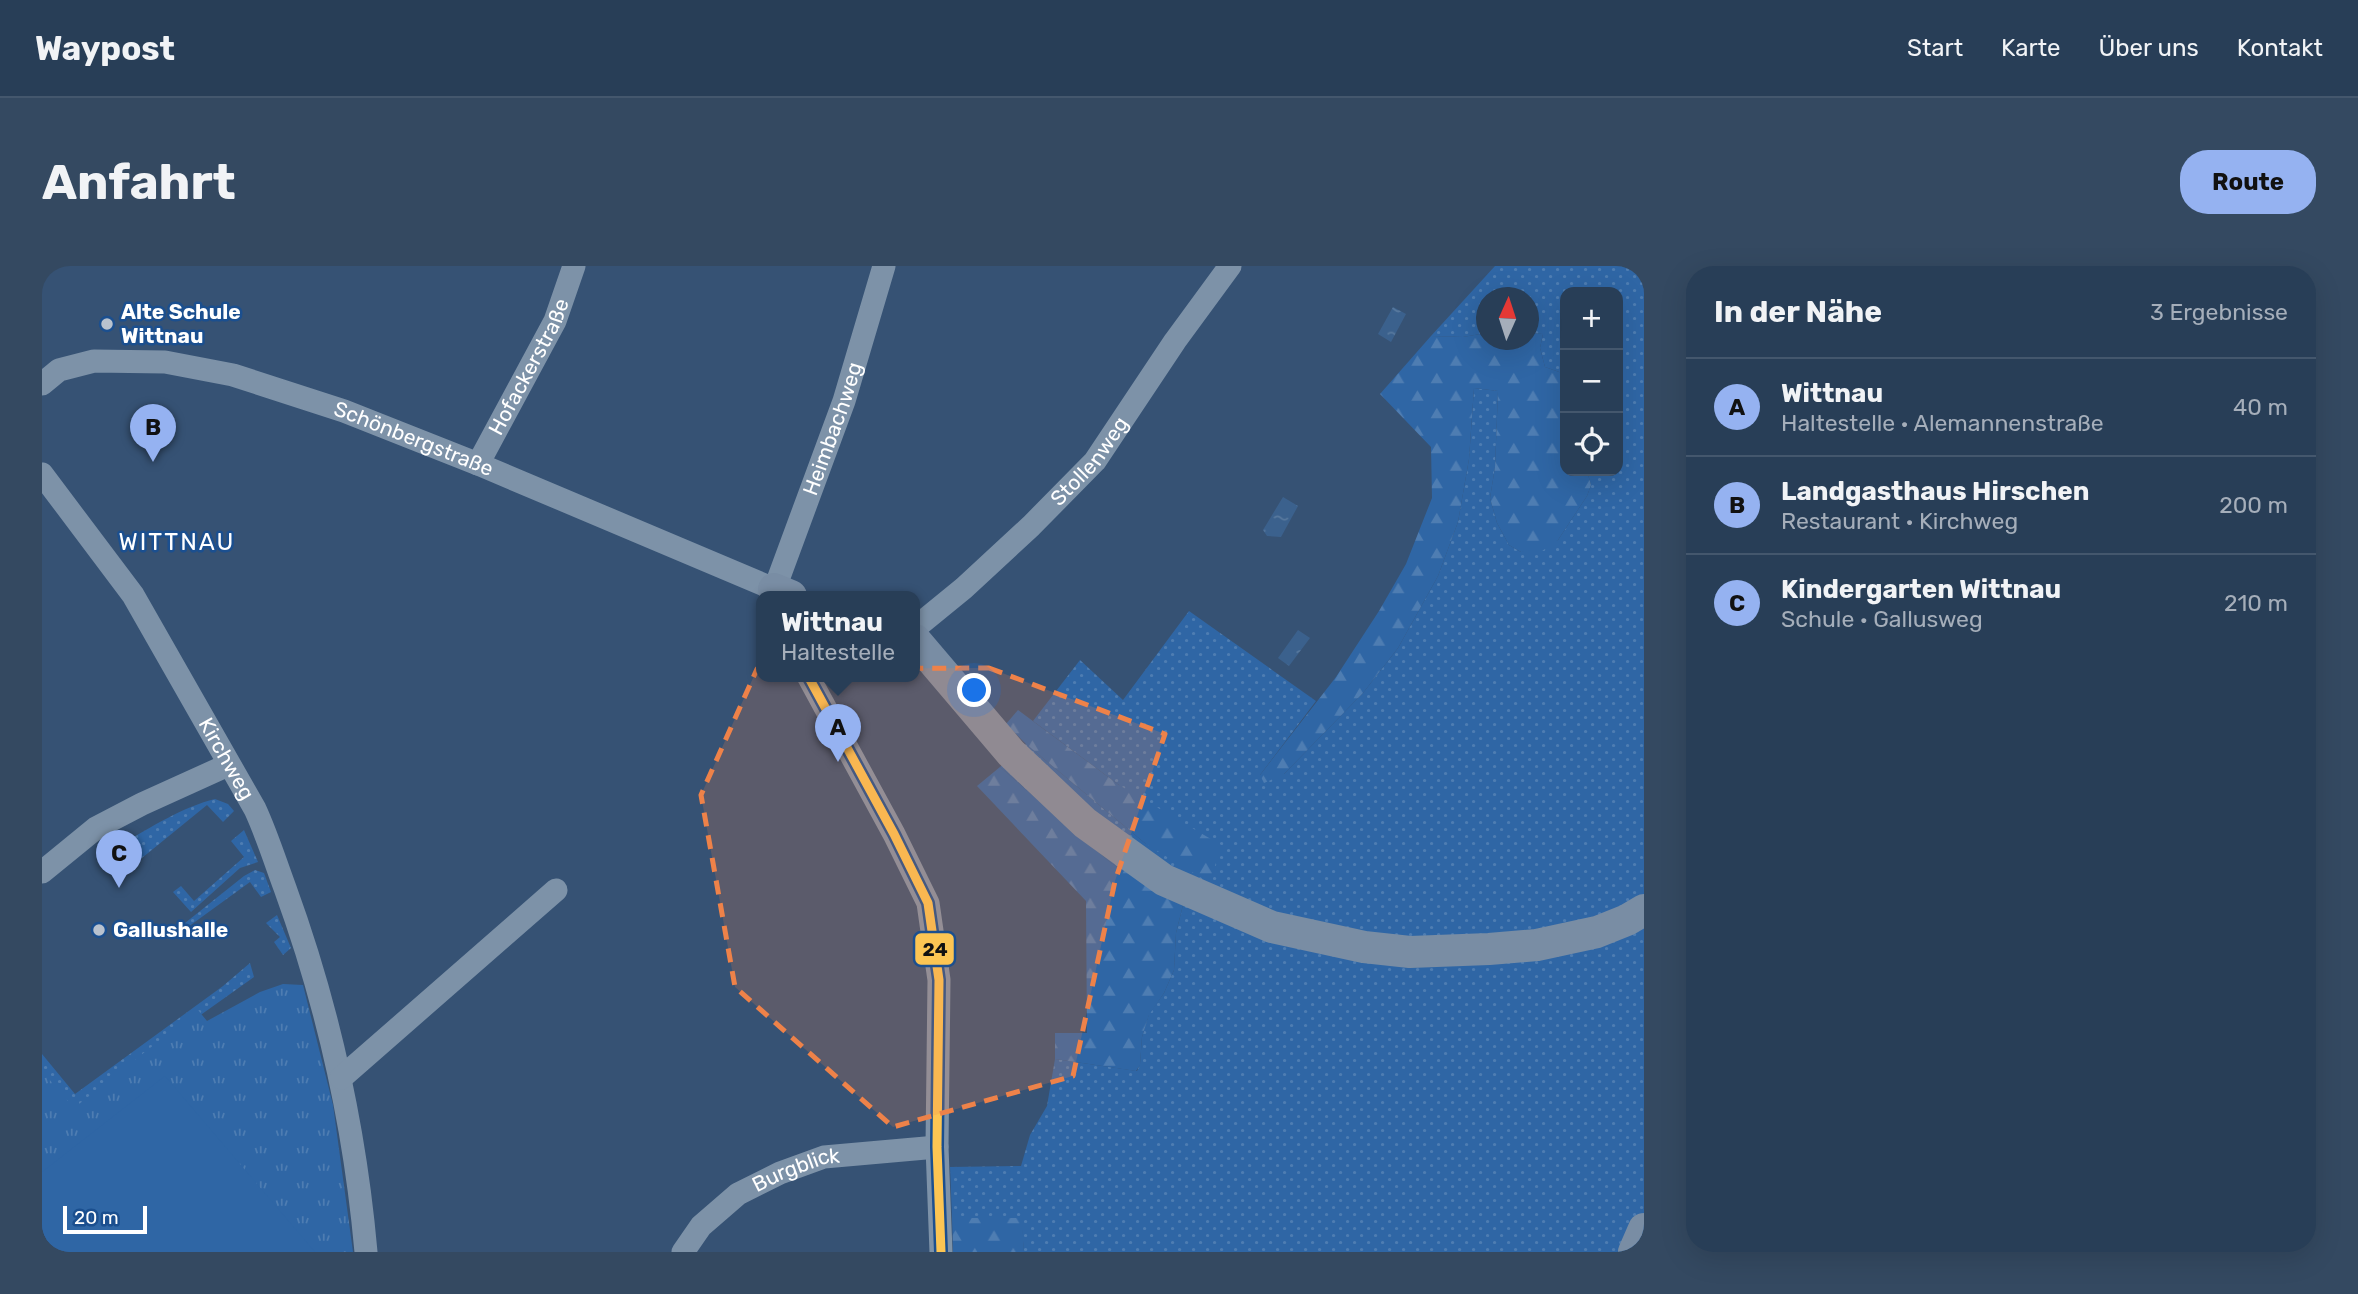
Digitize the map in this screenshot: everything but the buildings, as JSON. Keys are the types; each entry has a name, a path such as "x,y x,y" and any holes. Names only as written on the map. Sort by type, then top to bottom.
{"street":[{"name":"Hofackerstraße","path":"478,464 555,321 574,266"},
{"name":"Heimbachweg","path":"780,591 845,401 884,266"},
{"name":"Stollenweg","path":"920,624 964,588 1031,526 1095,461 1175,341 1230,266"},
{"name":"Schönbergstraße","path":"42,384 60,370 94,361 165,362 233,375 344,411 478,464 772,591"},
{"name":"Kirchweg","path":"42,474 133,595 255,809 266,833 312,963 341,1078 362,1203 366,1252"},
{"path":"920,646 1011,753 1085,823 1164,880 1272,927 1364,947 1410,952 1489,949 1537,944 1597,932 1644,910"},
{"path":"811,682 894,834 928,903 939,980 937,1147 941,1252"},
{"path":"818,698 825,682"},
{"path":"42,872 96,828 228,765"},
{"path":"341,1078 556,890"},
{"name":"Burgblick","path":"683,1252 701,1226 738,1194 779,1173 824,1157 937,1147"},
{"path":"1634,1252 1644,1229"}],"highlighted area":[{"path":"989,668 1165,734 1115,881 1073,1076 893,1127 735,987 701,795 757,669"}],"green space":[{"path":"1495,266 1644,266 1644,1252 1024,1252 1021,1218 952,1218 950,1167 1021,1166 1030,1135 1047,1106 1055,1059 1137,1071 1142,1037 1149,1014 1164,993 1174,970 1176,933 1183,905 1111,863 1000,767 1026,744 1146,844 1119,785 1033,721 1080,660 1123,700 1189,611 1316,701 1260,775 1284,774 1363,693 1398,648 1438,576 1458,522 1469,459 1474,388 1498,391 1495,467 1490,498 1497,523 1509,545 1521,552 1558,540 1587,496 1591,485 1588,476 1623,476 1623,287 1560,287 1560,372 1545,367 1540,348 1543,334 1539,334 1539,287 1476,287 1476,335 1431,336"},
{"path":"1539,334 1543,334 1540,348 1545,367 1560,372 1560,476 1588,476 1591,485 1587,496 1558,540 1542,551 1521,552 1509,545 1497,523 1490,498 1495,467 1498,391 1474,388 1469,459 1458,522 1438,576 1398,648 1363,693 1284,774 1264,783 1260,775 1336,677 1379,611 1406,564 1432,498 1431,447 1380,394 1431,336 1476,335 1476,350 1539,350"},
{"path":"1018,710 1119,785 1221,845 1210,883 1146,844 1026,744 1006,724"},
{"path":"1000,767 1111,863 1183,905 1176,933 1174,970 1164,993 1149,1015 1142,1037 1140,1065 1136,1071 1055,1059 1055,1033 1087,1033 1086,901 977,786"},
{"path":"215,799 228,804 234,811 223,822 207,805 137,862 122,844 180,812"},
{"path":"244,830 258,862 240,868 191,912 173,892 181,886 194,901 244,857 231,841"},
{"path":"255,870 264,873 271,892 261,897 250,882 188,927 185,923"},
{"path":"277,915 291,948 283,955 274,942 280,937 266,923"},
{"path":"250,963 254,977 73,1112 42,1110 42,1054 75,1094 223,986"},
{"path":"283,984 303,985 333,1105 353,1252 42,1252 42,1071 74,1108 198,1010 207,1021 260,992"},
{"path":"165,1076 315,1252 42,1252 42,1172"},
{"path":"952,1218 1022,1218 1024,1252 953,1252"}],"water":[{"path":"1393,307 1406,314 1391,342 1378,334"},
{"path":"1283,497 1298,506 1281,537 1267,536 1263,530"},
{"path":"1298,630 1310,638 1289,666 1278,658"}],"transit line":[{"name":"24","path":"811,682 894,834 928,903 939,980 937,1147 941,1252"}],"place":[{"name":"Alte Schule Wittnau","path":"107,324"},
{"name":"Landgasthaus Hirschen","path":"153,462"},
{"name":"Wittnau","path":"838,762"},
{"name":"Kindergarten Wittnau","path":"119,888"},
{"name":"Gallushalle","path":"99,930"}],"district":[{"name":"WITTNAU","path":"177,542"}]}
